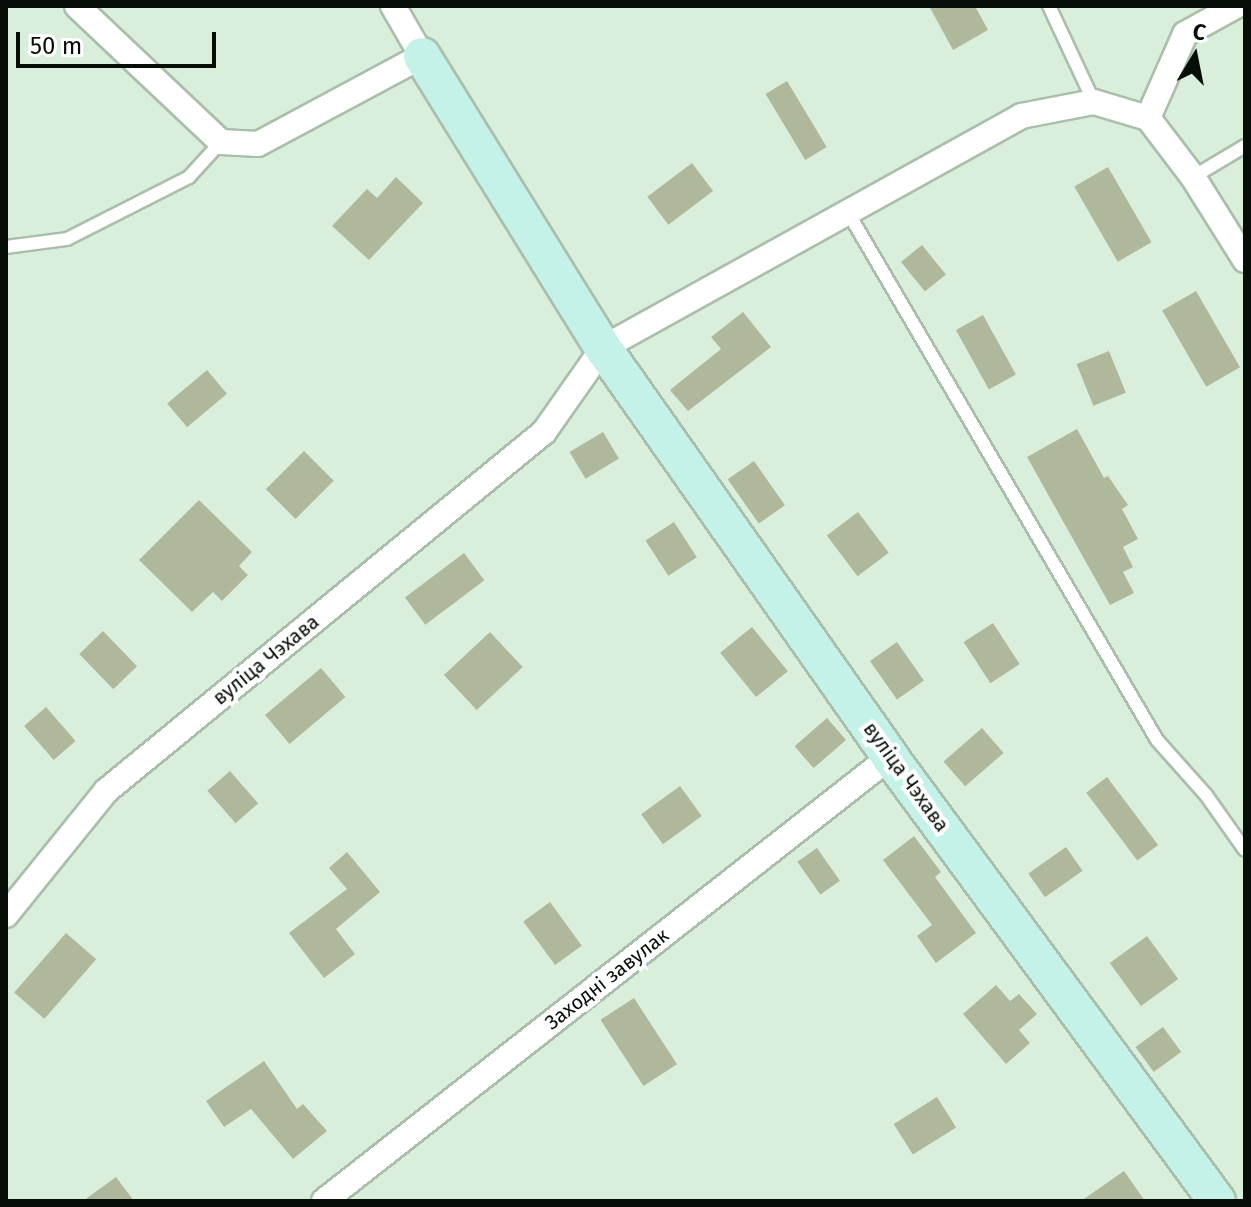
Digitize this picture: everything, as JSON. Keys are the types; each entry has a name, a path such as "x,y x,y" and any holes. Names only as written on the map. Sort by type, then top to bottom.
{"street":[{"path":"77,6 221,142 258,144 422,56 393,6"},
{"path":"1236,6 1185,34 1148,118 1193,177 1245,260"},
{"name":"вуліца Чэхава","path":"422,56 603,348 890,757 1217,1201"},
{"name":"вуліца Чэхава","path":"6,915 106,791 544,432 603,348 846,209 1021,116 1094,102 1148,118"},
{"name":"Заходні завулак","path":"324,1201 890,757"}],"lane":[{"path":"1049,6 1094,102"},
{"path":"6,247 67,239 189,177 221,142"},
{"path":"1193,177 1245,146"},
{"path":"846,209 1157,740 1206,795 1245,850"}],"building":[{"path":"929,6 975,6 988,30 953,50"},
{"path":"787,81 827,147 805,160 766,94"},
{"path":"692,163 713,191 668,225 647,197"},
{"path":"1108,167 1152,242 1118,262 1074,186"},
{"path":"396,177 423,203 369,260 332,226 367,189 377,198"},
{"path":"922,245 946,275 925,292 901,262"},
{"path":"1196,291 1240,367 1206,387 1162,310"},
{"path":"743,312 771,347 688,411 670,390 721,349 711,337"},
{"path":"983,315 1016,374 989,390 956,330"},
{"path":"1109,351 1126,393 1093,406 1077,364"},
{"path":"207,370 227,394 187,427 167,403"},
{"path":"1077,429 1104,478 1108,476 1128,505 1122,509 1138,539 1123,547 1133,567 1123,572 1134,593 1110,605 1027,457"},
{"path":"603,432 619,459 586,479 570,452"},
{"path":"304,451 334,481 296,519 266,489"},
{"path":"754,461 785,505 759,524 728,479"},
{"path":"199,500 252,552 239,566 248,575 222,601 213,592 192,612 139,560"},
{"path":"858,512 889,553 858,576 827,535"},
{"path":"674,522 697,557 668,576 645,541"},
{"path":"464,553 484,580 425,625 405,598"},
{"path":"993,623 1020,664 990,683 964,642"},
{"path":"752,627 788,671 756,697 720,653"},
{"path":"103,631 137,666 113,689 79,654"},
{"path":"490,632 523,667 477,710 444,675"},
{"path":"897,642 924,681 897,699 870,661"},
{"path":"321,668 345,697 290,744 265,715"},
{"path":"46,707 76,741 54,760 24,726"},
{"path":"827,718 846,740 814,768 795,746"},
{"path":"982,728 1004,753 965,786 944,761"},
{"path":"230,771 258,803 236,823 207,791"},
{"path":"1107,777 1158,845 1137,861 1086,793"},
{"path":"680,786 702,816 663,844 641,814"},
{"path":"914,836 941,872 935,877 976,933 936,963 917,936 932,925 883,860"},
{"path":"1066,847 1083,871 1045,897 1028,873"},
{"path":"817,848 840,881 820,895 797,862"},
{"path":"347,852 380,892 336,929 355,954 324,978 289,933 347,889 329,868"},
{"path":"550,902 582,946 555,965 523,921"},
{"path":"66,933 96,959 44,1019 14,993"},
{"path":"1147,936 1178,979 1141,1006 1110,963"},
{"path":"996,985 1010,1001 1019,994 1037,1014 1019,1030 1030,1043 1006,1064 963,1014"},
{"path":"634,998 677,1064 643,1086 600,1020"},
{"path":"1163,1027 1181,1052 1154,1072 1135,1047"},
{"path":"264,1061 297,1109 303,1104 327,1131 293,1159 251,1109 224,1127 206,1101"},
{"path":"937,1097 956,1128 913,1155 894,1124"},
{"path":"1124,1171 1145,1201 1081,1201"},
{"path":"116,1177 134,1201 83,1201"}]}
